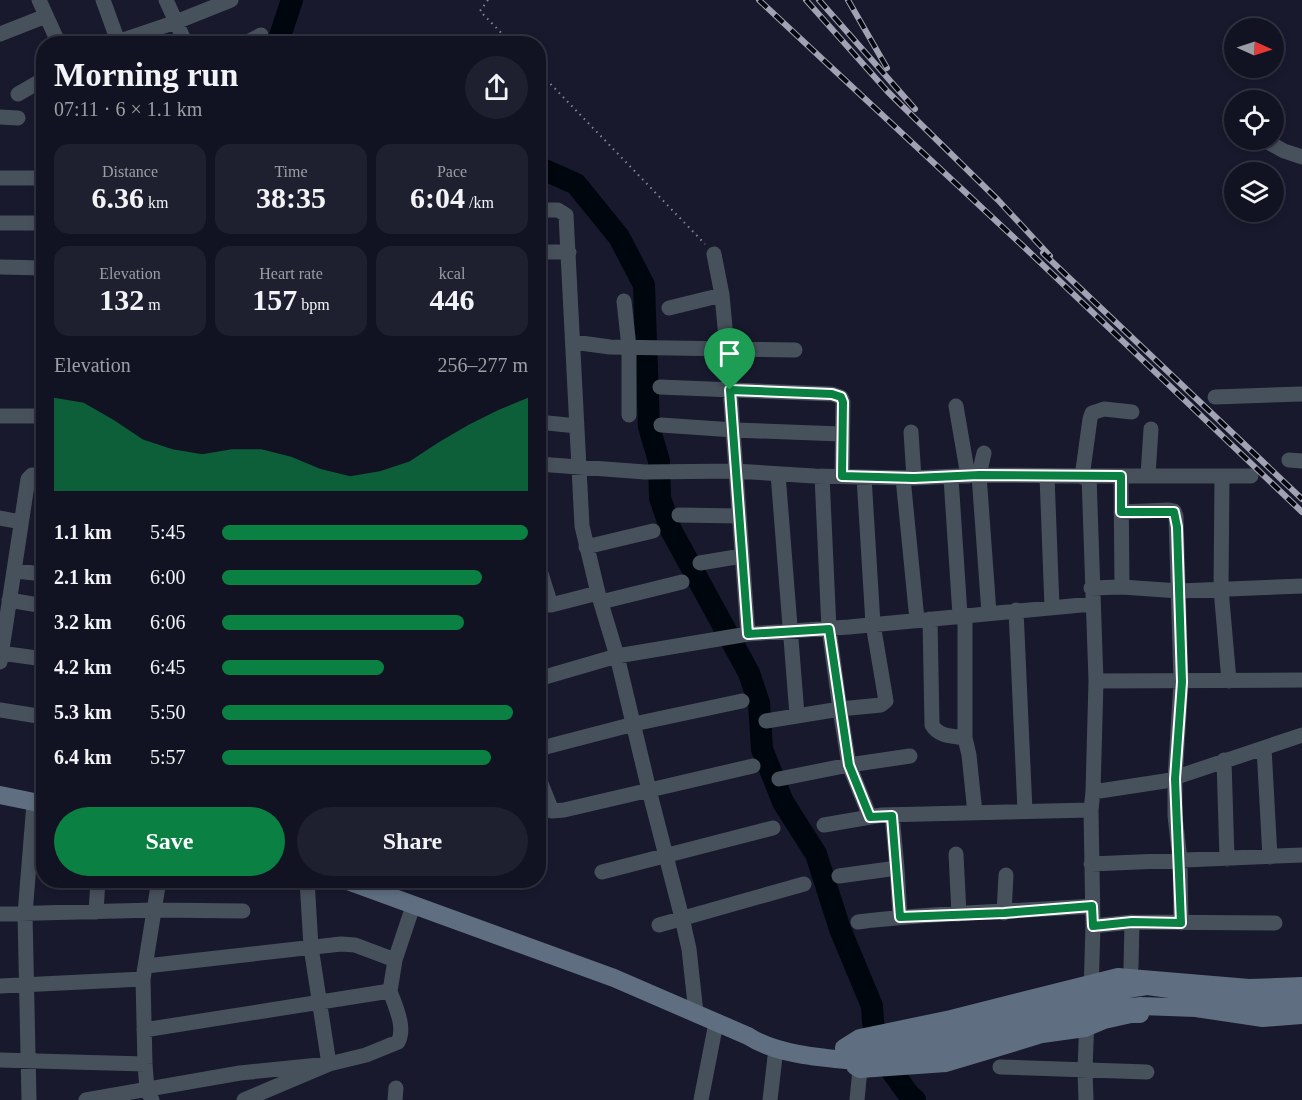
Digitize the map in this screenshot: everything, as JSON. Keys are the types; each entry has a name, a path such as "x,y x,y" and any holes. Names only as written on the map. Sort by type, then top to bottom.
{"main road":[{"path":"0,795 36,803"},
{"path":"366,888 614,978 696,1012 760,1044 776,1048 856,1056 908,1055 1080,1012 1152,1006 1196,1008 1263,1018 1302,1016"},
{"path":"856,1056 901,1029 951,1019 1118,977 1249,988 1302,986"},
{"path":"856,1056 1062,999 1081,998 1128,989 1147,987 1263,1000 1302,998"},
{"path":"748,1036 762,1033 856,1056 909,1066 946,1063 1042,1034 1085,1028 1104,1020 1131,1014 1194,1015 1269,1024 1302,1024"}],"street":[{"path":"39,0 55,36"},
{"path":"104,0 114,36"},
{"path":"166,0 183,36"},
{"path":"133,36 231,0"},
{"path":"0,33 46,16"},
{"path":"18,94 36,84"},
{"path":"0,117 18,118"},
{"path":"1282,150 1302,157"},
{"path":"0,178 36,178"},
{"path":"546,210 558,210 566,215 580,506 586,548 617,656 682,918 689,949 696,1012"},
{"path":"0,223 36,223"},
{"path":"546,252 569,252"},
{"path":"714,254 722,295 734,430 742,556 743,636"},
{"path":"0,267 36,268"},
{"path":"669,308 722,295"},
{"path":"624,301 636,347 629,415"},
{"path":"573,342 636,347 795,350"},
{"path":"660,387 832,394 841,397 843,402 842,476"},
{"path":"1215,397 1302,394"},
{"path":"956,405 973,476 988,613"},
{"path":"1086,1100 1085,1028 1093,983 1091,810 1094,792 1096,681 1086,477 1092,413 1104,409 1132,412"},
{"path":"0,416 36,416"},
{"path":"546,423 576,426"},
{"path":"661,425 841,434"},
{"path":"1148,475 1151,429"},
{"path":"910,432 909,478 924,619 932,725 940,734 965,738"},
{"path":"973,476 984,453"},
{"path":"546,465 645,472 735,471 909,478 1251,476"},
{"path":"778,474 797,715"},
{"path":"36,476 29,476 15,572 7,592 1,656 36,658"},
{"path":"822,476 829,629 840,709 849,765 870,817"},
{"path":"1047,476 1052,607"},
{"path":"1121,476 1122,587"},
{"path":"766,721 881,705 886,701 873,624 864,477"},
{"path":"1222,477 1221,589 1229,681"},
{"path":"951,478 963,615 965,738 975,813"},
{"path":"1121,512 1174,512 1177,527 1182,682 1175,779 1175,816 1180,860 1181,923"},
{"path":"680,515 739,516"},
{"path":"0,519 21,522"},
{"path":"586,548 653,531"},
{"path":"700,563 742,556"},
{"path":"15,572 36,573"},
{"path":"546,605 599,598 682,582"},
{"path":"546,677 617,656 713,640 1052,607 1122,587 1179,591 1302,586"},
{"path":"7,592 36,603"},
{"path":"1016,610 1025,811"},
{"path":"1096,681 1302,680"},
{"path":"546,747 634,724 742,701"},
{"path":"0,710 36,716"},
{"path":"1094,792 1175,779 1224,760 1302,735"},
{"path":"1264,748 1270,857"},
{"path":"779,779 910,756"},
{"path":"1224,760 1227,859"},
{"path":"546,810 564,810 753,766"},
{"path":"824,825 870,817 1091,810"},
{"path":"892,816 900,917"},
{"path":"29,1100 25,914 36,828"},
{"path":"602,872 773,828"},
{"path":"956,854 959,914"},
{"path":"1091,864 1302,855"},
{"path":"839,876 897,868"},
{"path":"1004,913 1006,875"},
{"path":"659,925 804,884"},
{"path":"96,912 98,888"},
{"path":"150,1095 145,1064 145,972 158,888"},
{"path":"307,888 311,947 329,1064"},
{"path":"244,1100 329,1064 398,1042 401,1034 400,1025 390,991 395,960 413,906"},
{"path":"858,922 900,917 1004,913 1092,906"},
{"path":"0,914 155,910 243,911"},
{"path":"1131,967 1132,922"},
{"path":"1093,926 1132,922 1275,923"},
{"path":"0,986 80,981 341,944 355,945 395,960"},
{"path":"1248,1021 1249,988"},
{"path":"144,1030 390,991"},
{"path":"701,1100 716,1023"},
{"path":"770,1100 776,1048"},
{"path":"856,1056 857,1100"},
{"path":"0,1060 145,1064"},
{"path":"86,1100 150,1095 240,1073 329,1064"},
{"path":"1000,1067 1147,1072"}],"path":[{"path":"488,0 480,11 504,36"},
{"path":"546,79 714,254"}],"waterway":[{"path":"280,36 292,0"},
{"path":"546,171 576,184 619,237 644,285 649,427 659,461 660,498 671,530 749,673 759,703 762,749 783,802 816,854 840,929 872,1006 873,1022 881,1056 915,1100"}],"railway":[{"path":"759,0 1023,246 1302,512"},
{"path":"806,0 888,92 998,200 1050,256"},
{"path":"819,0 915,109"},
{"path":"848,0 887,68"},
{"path":"1043,253 1302,499"}],"route":[{"path":"730,390 832,394 841,397 843,402 842,476 951,478 979,475 1121,476 1121,512 1169,510 1174,512 1177,527 1182,682 1175,779 1181,923 1132,922 1093,926 1092,906 1004,913 900,917 892,816 870,817 849,765 829,629 748,634 730,390"}]}
